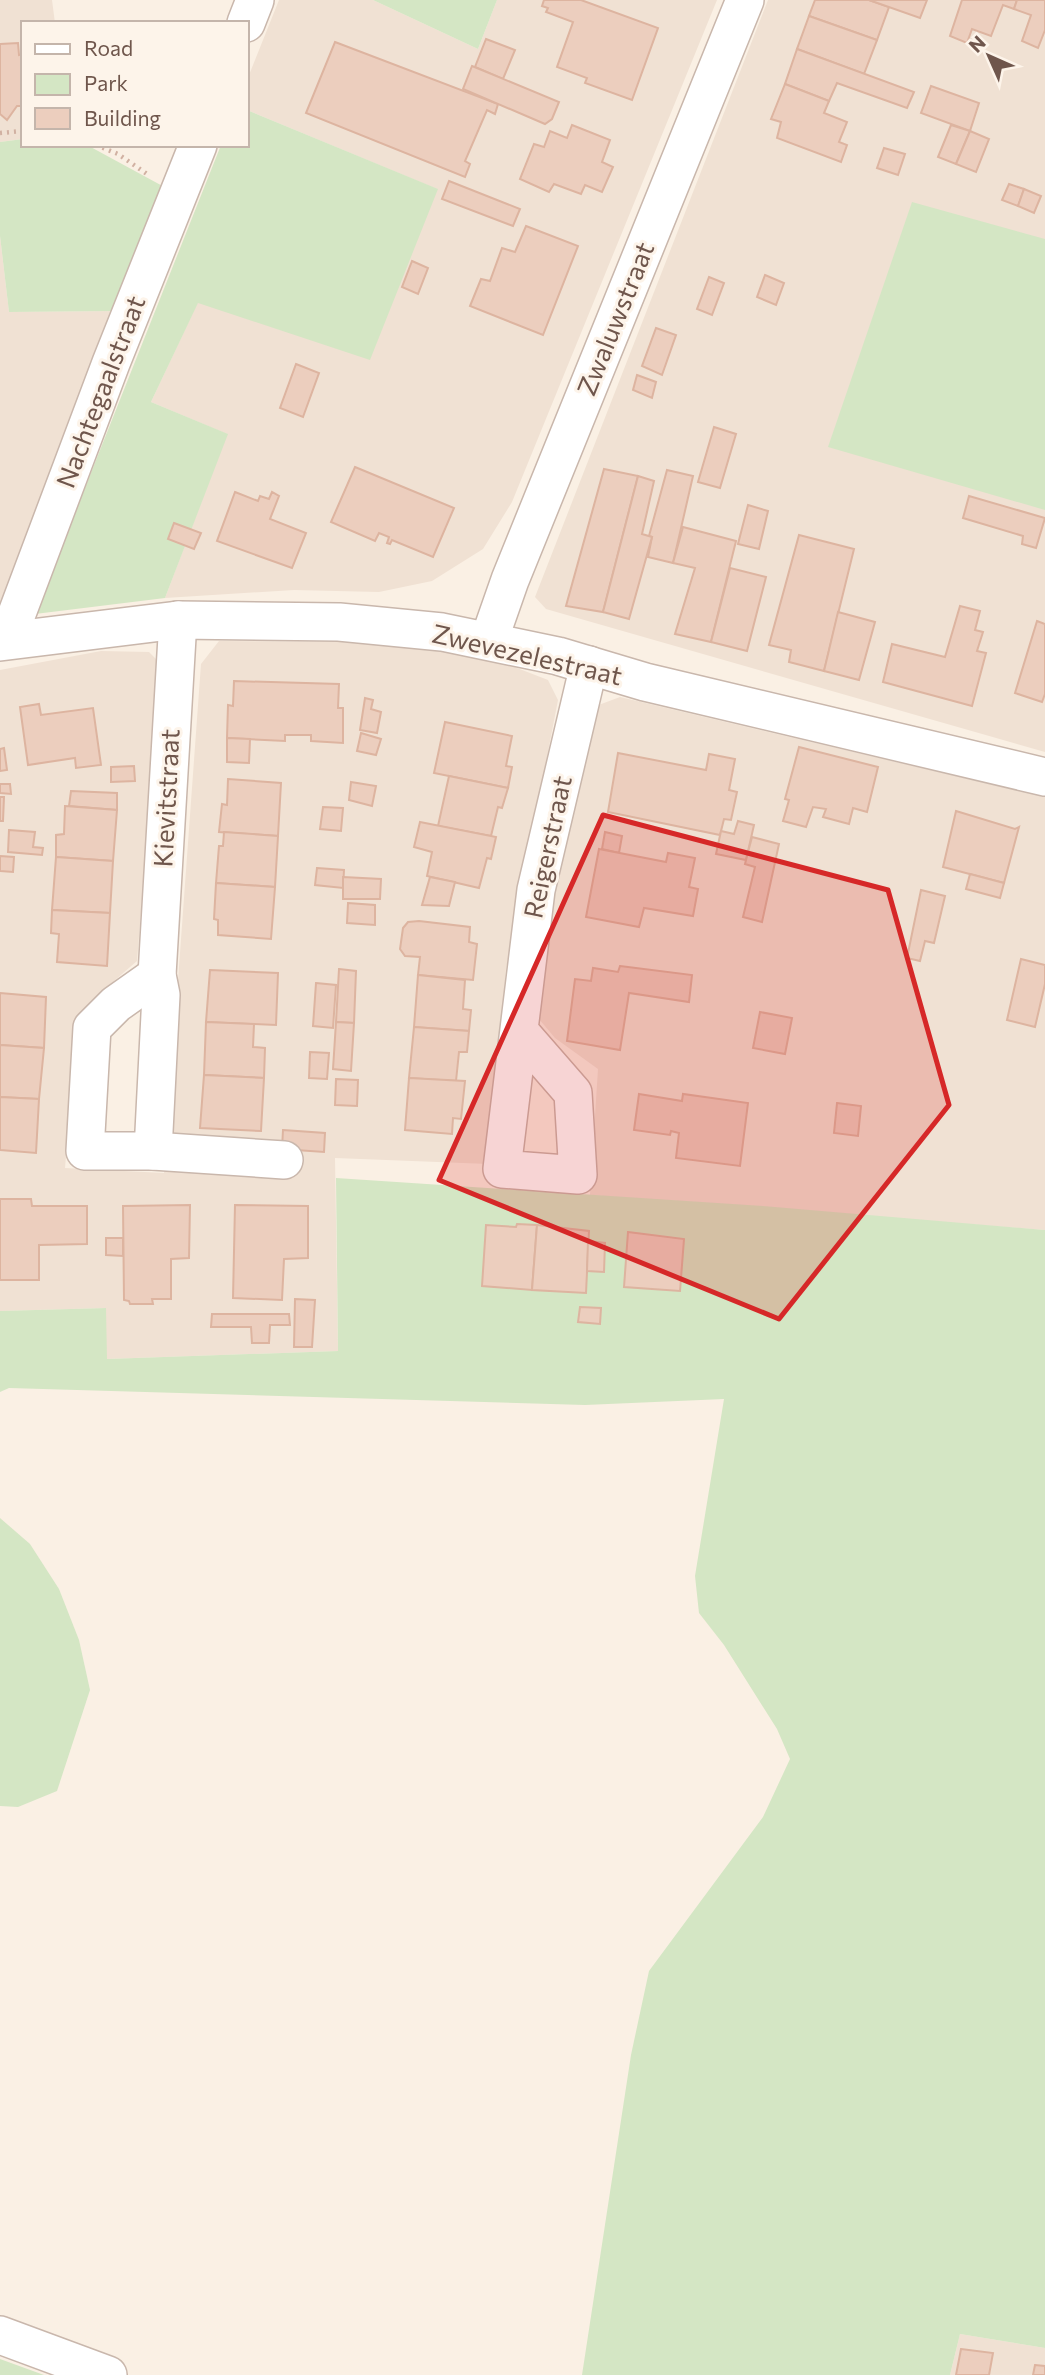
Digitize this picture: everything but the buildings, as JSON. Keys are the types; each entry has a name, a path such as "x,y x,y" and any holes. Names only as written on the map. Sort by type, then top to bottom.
{"street":[{"path":"247,21 255,0"},
{"name":"Zwaluwstraat","path":"489,640 510,580 745,0"},
{"name":"Nachtegaalstraat","path":"3,641 197,147"},
{"name":"Zwevezelestraat","path":"3,641 178,620 339,622 489,640 645,682 1045,777"},
{"name":"Kievitstraat","path":"153,1151 161,995 157,975 178,620"},
{"name":"Reigerstraat","path":"519,1031 536,890 589,665"},
{"path":"157,975 116,1004 92,1028 85,1152 153,1151 284,1160"},
{"path":"0,2335 108,2375"}],"path":[{"path":"0,133 21,131"},
{"path":"101,147 118,154 178,196"}],"highlighted area":[{"path":"603,815 888,890 949,1105 779,1319 439,1180"}],"shaded area":[{"path":"0,0 52,0 55,21 21,21 21,139 0,142"},
{"path":"279,0 373,0 478,49 497,0 717,0 512,502 483,549 432,581 379,592 294,590 165,598 227,434 151,402 198,302 437,189 248,110 248,78"},
{"path":"768,0 1045,0 1045,752 546,609 535,597"},
{"path":"0,236 9,312 119,311 0,620"},
{"path":"219,641 385,642 496,660 548,680 558,700 506,969 489,1164 335,1158 338,1351 106,1359 105,1308 0,1311 0,670 101,651 149,652 161,664 137,961 92,1000 77,1021 65,1168 164,1173 201,664"},
{"path":"620,697 1045,797 1045,1230 590,1195 598,1069 555,1038 539,1019 540,954 596,706"},
{"path":"960,2334 1045,2348 1045,2375 950,2375"}],"green space":[{"path":"373,0 497,0 478,49"},
{"path":"248,110 438,189 370,360 198,303 151,402 228,434 165,598 35,614 220,147 248,147"},
{"path":"21,139 21,147 91,147 168,189 119,311 9,312 0,236 0,142"},
{"path":"912,202 1045,239 1045,510 828,447"},
{"path":"336,1178 763,1206 1045,1230 1045,2348 960,2334 950,2375 582,2375 631,2055 649,1971 763,1817 790,1759 777,1729 724,1645 699,1613 695,1576 724,1399 585,1405 9,1388 0,1392 0,1311 106,1308 107,1359 338,1351"},
{"path":"0,1518 30,1544 59,1589 79,1640 90,1690 57,1791 18,1807 0,1806"},
{"path":"0,2359 44,2375 0,2375"}]}
